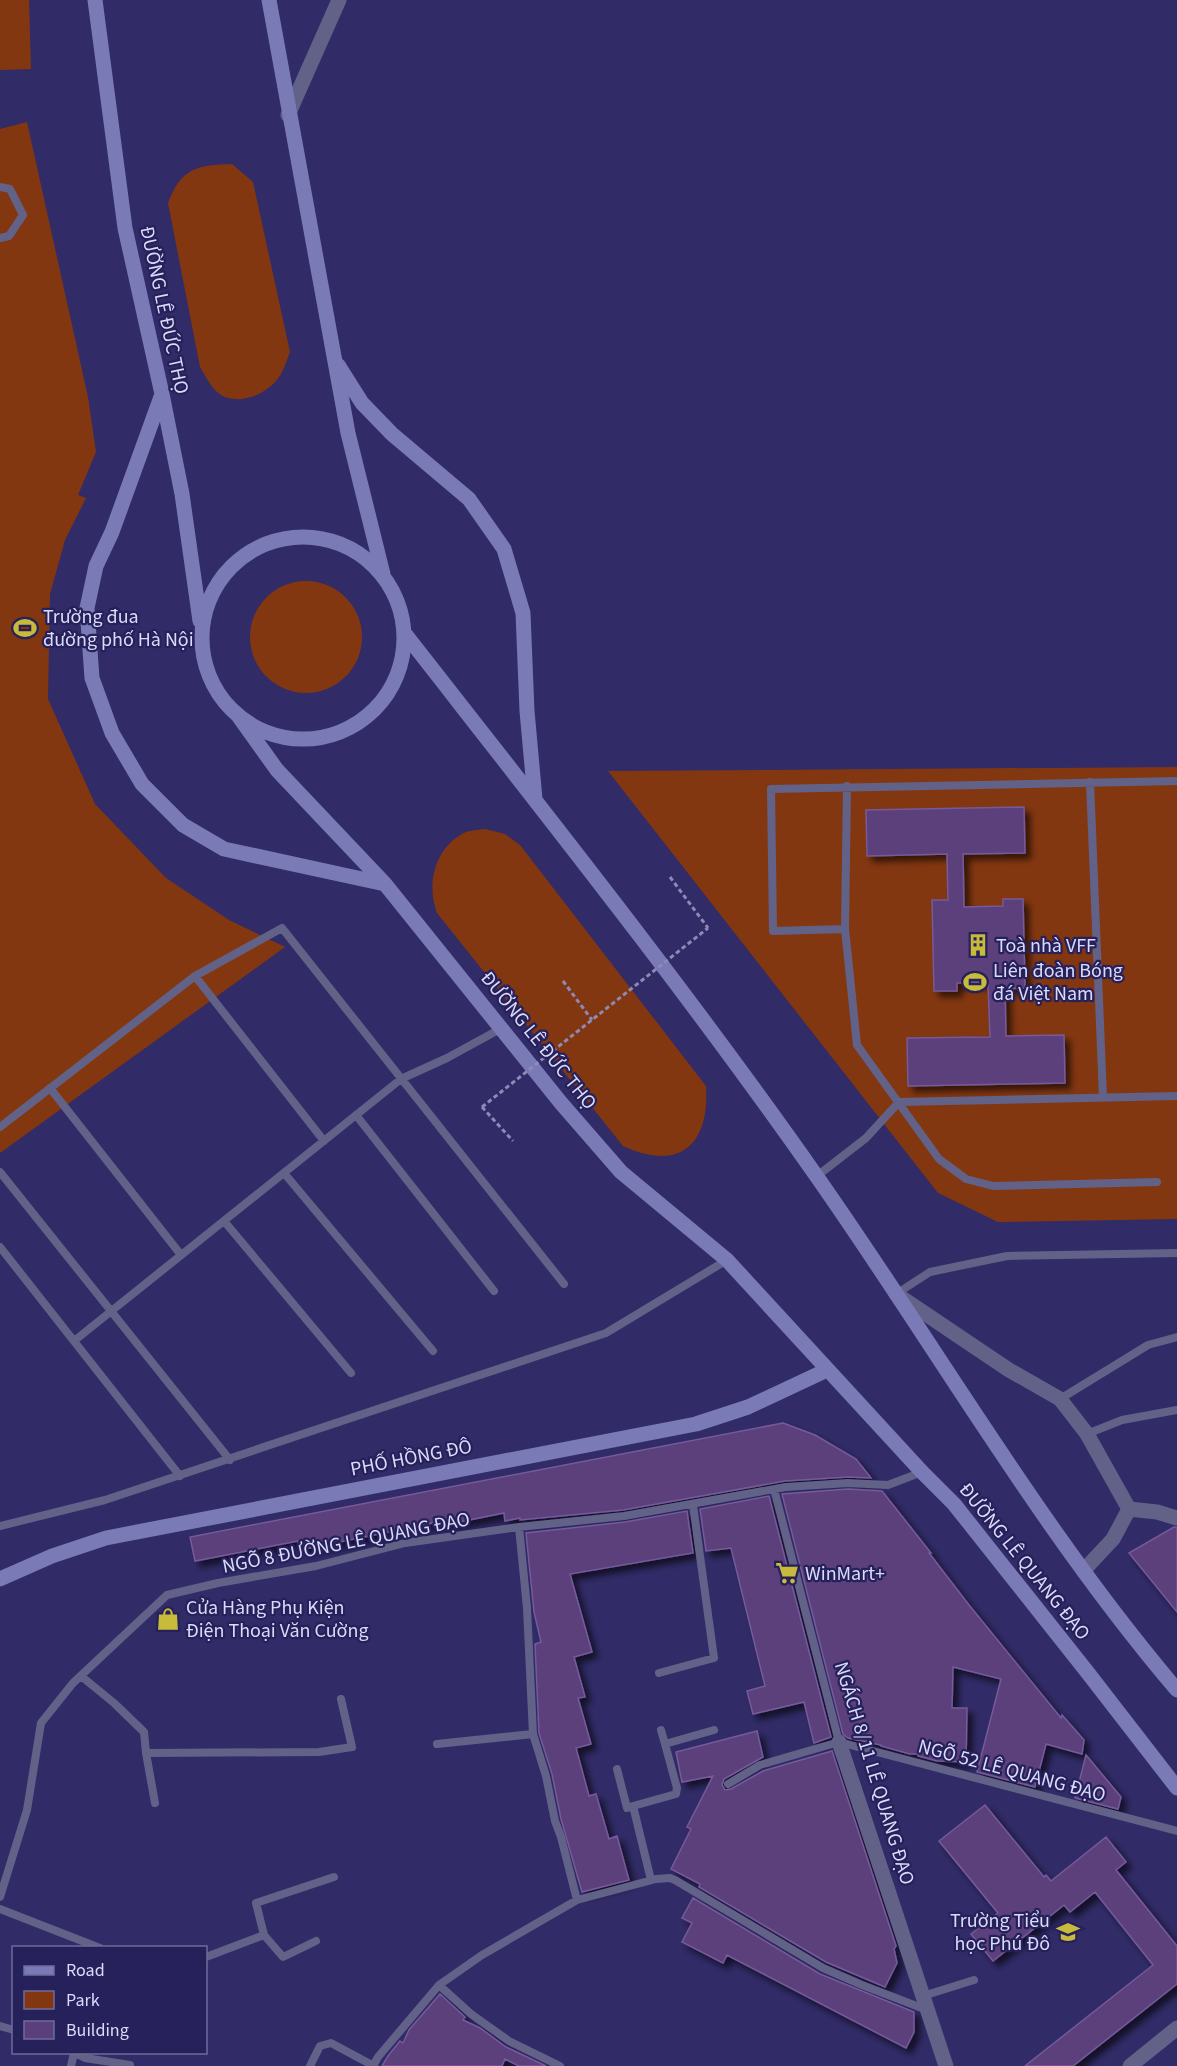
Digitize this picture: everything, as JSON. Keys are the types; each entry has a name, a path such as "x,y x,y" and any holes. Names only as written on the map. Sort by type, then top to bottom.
{"main road":[{"name":"ĐƯỜNG LÊ ĐỨC THỌ","path":"95,0 125,228 182,494 201,629"},
{"path":"269,0 288,115 348,433 383,574 400,603 406,635 401,668 387,698 363,721 333,735 300,740 268,733 239,717 217,692 204,662 201,629 210,596 230,567 258,547 291,537 326,538 357,551 383,574"},
{"path":"333,356 362,403 393,434 469,499 504,549 524,613 535,799"},
{"path":"162,394 112,532 96,566 87,608 92,678 112,733 142,784 183,825 224,849 385,884"},
{"path":"406,635 624,913 817,1176 896,1294"},
{"name":"ĐƯỜNG LÊ ĐỨC THỌ","path":"239,717 277,770 385,884 561,1103 621,1172 727,1260 827,1370"},
{"name":"ĐƯỜNG LÊ QUANG ĐẠO","path":"896,1294 1008,1463 1133,1638 1177,1690"},
{"name":"ĐƯỜNG LÊ QUANG ĐẠO","path":"827,1370 954,1504 1177,1788"},
{"name":"PHỐ HỒNG ĐÔ","path":"0,1579 52,1556 106,1538 696,1424 748,1407 827,1370"}],"street":[{"path":"288,115 339,0"},
{"path":"896,1294 1009,1370 1060,1400 1087,1434 1129,1509"},
{"path":"1084,1570 1113,1539 1129,1509"},
{"path":"1129,1509 1157,1512 1177,1518"},
{"name":"NGÁCH 8/11 LÊ QUANG ĐẠO","path":"839,1742 946,2066"},
{"path":"1130,2066 1177,2028"}],"lane":[{"path":"0,187 10,189 23,215 9,236 0,238"},
{"path":"845,929 773,931 771,789 1177,781"},
{"path":"1090,782 1103,1097"},
{"path":"847,786 845,929 857,1045 939,1158 966,1179 993,1186 1157,1182"},
{"path":"0,1127 195,976 282,928 564,1284"},
{"path":"195,976 324,1141"},
{"path":"74,1341 401,1079 447,1058 502,1028"},
{"path":"50,1088 182,1255"},
{"path":"817,1176 866,1138 899,1102 1177,1096"},
{"path":"356,1115 494,1291"},
{"path":"0,1173 230,1460"},
{"path":"284,1173 433,1351"},
{"path":"224,1221 351,1373"},
{"path":"0,1247 180,1476"},
{"path":"896,1294 930,1272 1007,1256 1177,1253"},
{"path":"0,1526 105,1500 230,1460 606,1332 727,1260"},
{"path":"1060,1400 1148,1345 1177,1337"},
{"path":"1087,1434 1122,1420 1177,1410"},
{"name":"NGÕ 8 ĐƯỜNG LÊ QUANG ĐẠO","path":"0,1897 27,1810 41,1723 81,1676 167,1595 218,1583 316,1566 405,1543 519,1527 624,1516 774,1489 848,1483 888,1485 922,1472"},
{"name":"NGÁCH 8/11 LÊ QUANG ĐẠO","path":"774,1489 839,1742"},
{"path":"659,1673 714,1658 693,1505"},
{"path":"519,1527 527,1608 534,1734 577,1900"},
{"path":"81,1676 144,1732 155,1803"},
{"path":"146,1753 319,1752 352,1747 341,1700"},
{"path":"616,1768 627,1808 676,1794 677,1788 661,1730"},
{"path":"665,1744 714,1730"},
{"path":"437,1744 534,1734"},
{"path":"728,1784 760,1765 839,1742"},
{"name":"NGÕ 52 LÊ QUANG ĐẠO","path":"839,1742 1177,1831"},
{"path":"633,1806 651,1880"},
{"path":"316,1941 283,1957 264,1935 256,1903 334,1877"},
{"path":"310,2066 320,2046 331,2043 374,2066 378,2057 439,1985 482,1954 577,1900 664,1878 675,1880 823,1968 862,1985 925,2003 974,1980"},
{"path":"0,1909 97,1946"},
{"path":"207,1957 264,1935"},
{"path":"439,1985 471,2014 509,2041 560,2066"},
{"path":"76,2054 85,2058 130,2065"}],"path":[{"path":"513,1141 482,1107 708,928 670,877"},
{"path":"563,981 592,1020"}],"green space":[{"path":"0,0 29,0 31,69 0,70"},
{"name":"Trường đua đường phố Hà Nội","path":"27,122 88,397 96,452 78,495 86,498 65,540 50,594 48,699 95,804 166,878 229,920 285,947 0,1153 0,129"},
{"path":"232,164 253,182 290,352 281,374 271,386 243,399 228,398 219,394 200,367 168,203 179,182 192,171 209,166"},
{"path":"306,581 328,585 346,597 358,615 362,637 358,659 346,677 328,689 306,693 284,689 266,677 254,659 250,637 254,615 266,597 284,585"},
{"name":"Liên đoàn Bóng đá Việt Nam","path":"1177,767 1177,1219 998,1222 938,1193 608,771"},
{"path":"485,829 505,834 520,845 706,1086 703,1124 696,1138 687,1148 675,1154 660,1156 623,1146 437,913 432,891 435,868 439,858 445,849 462,834"}],"building":[{"path":"1024,807 1025,853 963,854 964,907 1003,906 1003,899 1023,899 1025,988 1005,989 1006,1036 1064,1035 1065,1083 908,1086 907,1038 990,1037 988,983 957,983 957,991 934,991 932,900 948,900 947,854 867,856 866,810"},
{"path":"783,1423 815,1435 856,1459 871,1478 848,1477 785,1481 623,1510 520,1520 520,1518 505,1521 504,1513 444,1525 443,1521 300,1550 298,1541 195,1561 190,1537"},
{"path":"848,1489 882,1491 969,1605 1061,1718 1062,1715 1084,1740 1082,1754 1046,1744 1035,1787 977,1772 1001,1679 953,1667 952,1708 967,1708 966,1762 937,1761 918,1756 918,1754 848,1738 843,1734 782,1494"},
{"path":"769,1496 831,1737 814,1743 804,1702 753,1714 747,1691 765,1686 731,1548 706,1551 700,1509"},
{"path":"687,1511 693,1553 570,1574 592,1652 574,1657 585,1697 578,1698 591,1744 576,1748 589,1796 596,1794 609,1839 617,1836 629,1880 582,1892 561,1819 552,1774 539,1733 535,1644 541,1642 534,1612 526,1533 625,1522"},
{"path":"1177,1527 1177,1612 1129,1553"},
{"path":"757,1731 763,1757 724,1779 722,1785 725,1790 763,1771 832,1751 896,1946 894,1949 897,1963 885,1987 826,1962 699,1887 700,1884 671,1869 691,1829 687,1827 713,1776 682,1782 676,1752"},
{"path":"1086,1755 1121,1797 1118,1809 1075,1798"},
{"name":"Trường Tiểu học Phú Đô","path":"985,1805 1044,1877 1046,1875 1051,1881 1106,1837 1126,1862 1116,1870 1177,1946 1177,1984 1073,2066 1025,2066 1153,1965 1095,1892 1070,1912 1064,1905 993,1961 971,1934 998,1913 939,1841"},
{"path":"693,1898 820,1974 914,2012 914,2032 906,2048 727,1955 723,1963 682,1942 692,1923 682,1918"},
{"path":"440,1994 465,2017 463,2020 480,2028 506,2047 546,2066 519,2066 505,2059 502,2066 382,2066 400,2041 403,2043 409,2030"}],"place":[{"name":"Trường đua đường phố Hà Nội","path":"25,628"},
{"name":"Toà nhà VFF","path":"978,945"},
{"name":"Liên đoàn Bóng đá Việt Nam","path":"975,982"},
{"name":"WinMart+","path":"787,1573"},
{"name":"Cửa Hàng Phụ Kiện Điện Thoại Văn Cường","path":"168,1619"},
{"name":"Trường Tiểu học Phú Đô","path":"1068,1932"}]}
